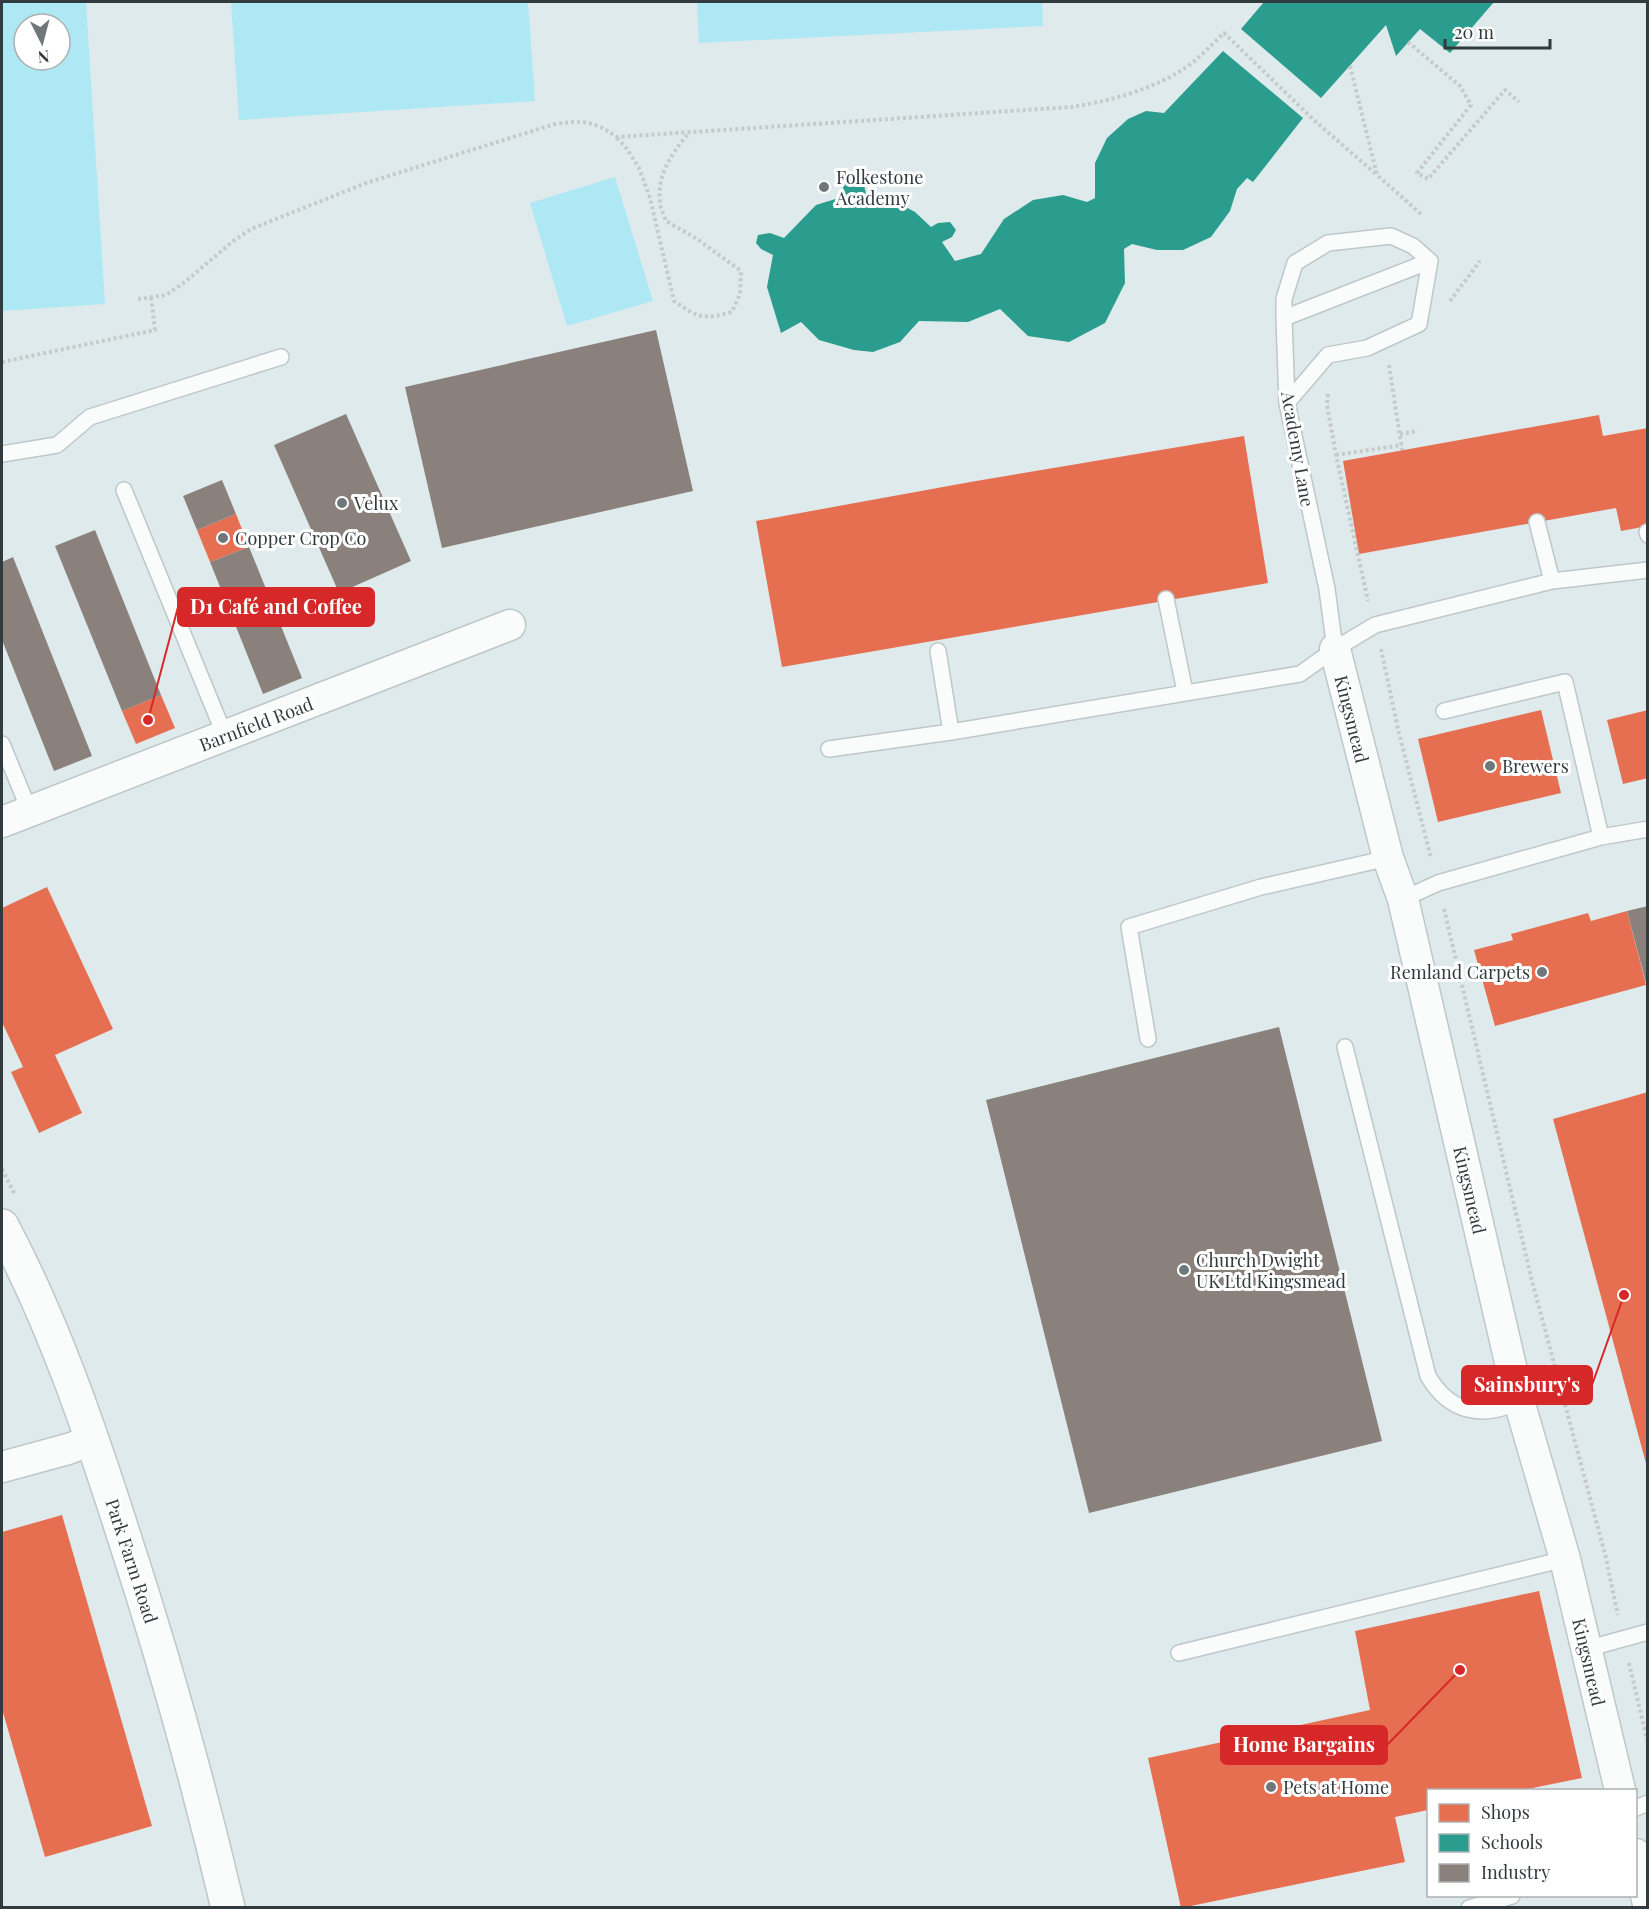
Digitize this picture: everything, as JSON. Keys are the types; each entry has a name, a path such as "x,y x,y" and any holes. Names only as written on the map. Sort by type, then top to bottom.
{"street":[{"name":"Barnfield Road","path":"2,822 510,625"},
{"name":"Kingsmead","path":"1335,649 1388,858 1403,898 1519,1401 1565,1559 1620,1789"},
{"name":"Park Farm Road","path":"2,1226 26,1272 93,1440 153,1624 207,1816 228,1908"},
{"path":"2,1467 93,1440"},
{"path":"1637,1862 1647,1904"}],"lane":[{"name":"Academy Lane","path":"1327,589 1287,403 1284,299 1295,263 1328,243 1391,236 1413,246 1430,261"},
{"path":"1284,318 1430,261"},
{"path":"1287,403 1329,355 1367,348 1419,324 1430,261"},
{"path":"2,454 57,445 90,417 280,357"},
{"path":"124,490 225,736"},
{"path":"1537,522 1552,581"},
{"path":"830,748 951,732 1300,674 1335,649 1375,626 1552,581 1647,570"},
{"name":"Kingsmead","path":"1327,589 1335,649"},
{"path":"1166,599 1185,692"},
{"path":"938,651 951,732"},
{"path":"1444,711 1564,682 1601,837"},
{"path":"2,744 30,812"},
{"path":"1403,898 1438,882 1601,837 1647,829"},
{"path":"1148,1039 1129,927 1261,887 1388,858"},
{"path":"1345,1047 1428,1376 1443,1398 1454,1405 1488,1411 1507,1407 1519,1401"},
{"path":"1179,1653 1565,1559"},
{"path":"1586,1649 1647,1632"},
{"path":"1469,1908 1508,1897"}],"path":[{"path":"616,137 1071,107 1101,103 1143,88 1182,70 1224,33 1315,121 1423,216"},
{"path":"1408,42 1460,86 1471,105 1417,173 1428,179 1505,90 1519,102"},
{"path":"1350,66 1377,175"},
{"path":"138,299 166,295 251,229 366,183 555,124 574,121 591,123 604,128 627,149 639,168 650,198 674,302 692,314 711,318 732,312 740,294 741,271 697,239 666,221 660,202 661,180 673,152 690,132"},
{"path":"1446,308 1480,261"},
{"path":"2,362 155,330 151,297"},
{"path":"1381,363 1394,359"},
{"path":"1336,455 1402,448 1389,361"},
{"path":"1329,394 1327,405 1336,455 1368,602"},
{"path":"1400,434 1418,430"},
{"path":"1382,656 1431,857"},
{"path":"1446,914 1532,1281 1605,1554 1615,1603"},
{"path":"1630,1670 1647,1744"}],"shaded area":[{"path":"2,2 86,2 105,304 2,311"},
{"path":"231,2 528,2 535,101 239,120"},
{"path":"697,2 1042,2 1043,26 699,43"},
{"path":"615,177 653,301 567,326 530,203"}],"building: Shops":[{"path":"1599,415 1603,436 1648,428 1648,526 1621,531 1616,508 1359,554 1343,461"},
{"path":"1244,436 1268,583 782,667 756,521"},
{"name":"Copper Crop Co","path":"236,514 249,547 210,562 197,530"},
{"path":"161,695 175,728 136,744 122,711"},
{"name":"Brewers","path":"1541,710 1561,793 1438,822 1418,739"},
{"path":"1648,710 1648,778 1623,784 1607,720"},
{"path":"47,887 113,1029 55,1055 82,1113 39,1133 11,1072 23,1067 2,1022 2,908"},
{"name":"Remland Carpets","path":"1627,911 1646,985 1495,1026 1474,950 1513,940 1511,934 1588,913 1591,921"},
{"path":"1648,1092 1648,1467 1647,1467 1553,1119"},
{"path":"62,1515 152,1826 45,1857 2,1709 2,1532"},
{"path":"1539,1591 1582,1778 1528,1789 1427,1789 1427,1810 1395,1817 1405,1862 1181,1908 1148,1758 1370,1710 1355,1631"}],"building: Schools":[{"path":"1264,2 1494,2 1450,53 1420,29 1396,56 1386,25 1321,98 1241,29"},
{"path":"1223,51 1303,118 1253,182 1247,178 1237,189 1230,211 1211,237 1183,250 1157,250 1132,244 1124,249 1125,283 1105,323 1069,342 1028,336 1000,309 968,322 919,321 900,342 873,352 854,350 819,340 801,322 781,333 767,287 773,255 761,249 756,243 758,235 770,233 784,238 816,205 845,196 842,183 848,174 856,173 863,180 866,194 891,199 915,212 931,227 938,223 950,222 956,230 952,237 942,242 955,261 981,254 1004,219 1033,200 1063,195 1087,202 1095,198 1095,163 1107,138 1128,119 1146,111 1164,113"}],"building: Industry":[{"path":"656,330 693,491 442,548 405,387"},
{"name":"Velux","path":"346,414 411,561 339,593 274,445"},
{"path":"222,480 236,514 197,530 183,496"},
{"path":"95,530 161,695 122,711 55,546"},
{"path":"249,547 302,678 263,694 210,562"},
{"path":"13,557 92,756 54,771 2,640 2,562"},
{"path":"1648,906 1648,987 1647,987 1627,911"},
{"name":"Church Dwight UK Ltd Kingsmead","path":"1279,1027 1382,1441 1089,1513 986,1100"}],"place":[{"name":"Folkestone Academy","path":"824,187"},
{"name":"Velux","path":"342,503"},
{"name":"Copper Crop Co","path":"223,538"},
{"name":"D1 Café and Coffee","path":"148,720"},
{"name":"Brewers","path":"1490,766"},
{"name":"Remland Carpets","path":"1542,972"},
{"name":"Church Dwight UK Ltd Kingsmead","path":"1184,1270"},
{"name":"Sainsbury's","path":"1624,1295"},
{"name":"Home Bargains","path":"1460,1670"},
{"name":"Pets at Home","path":"1271,1787"}]}
